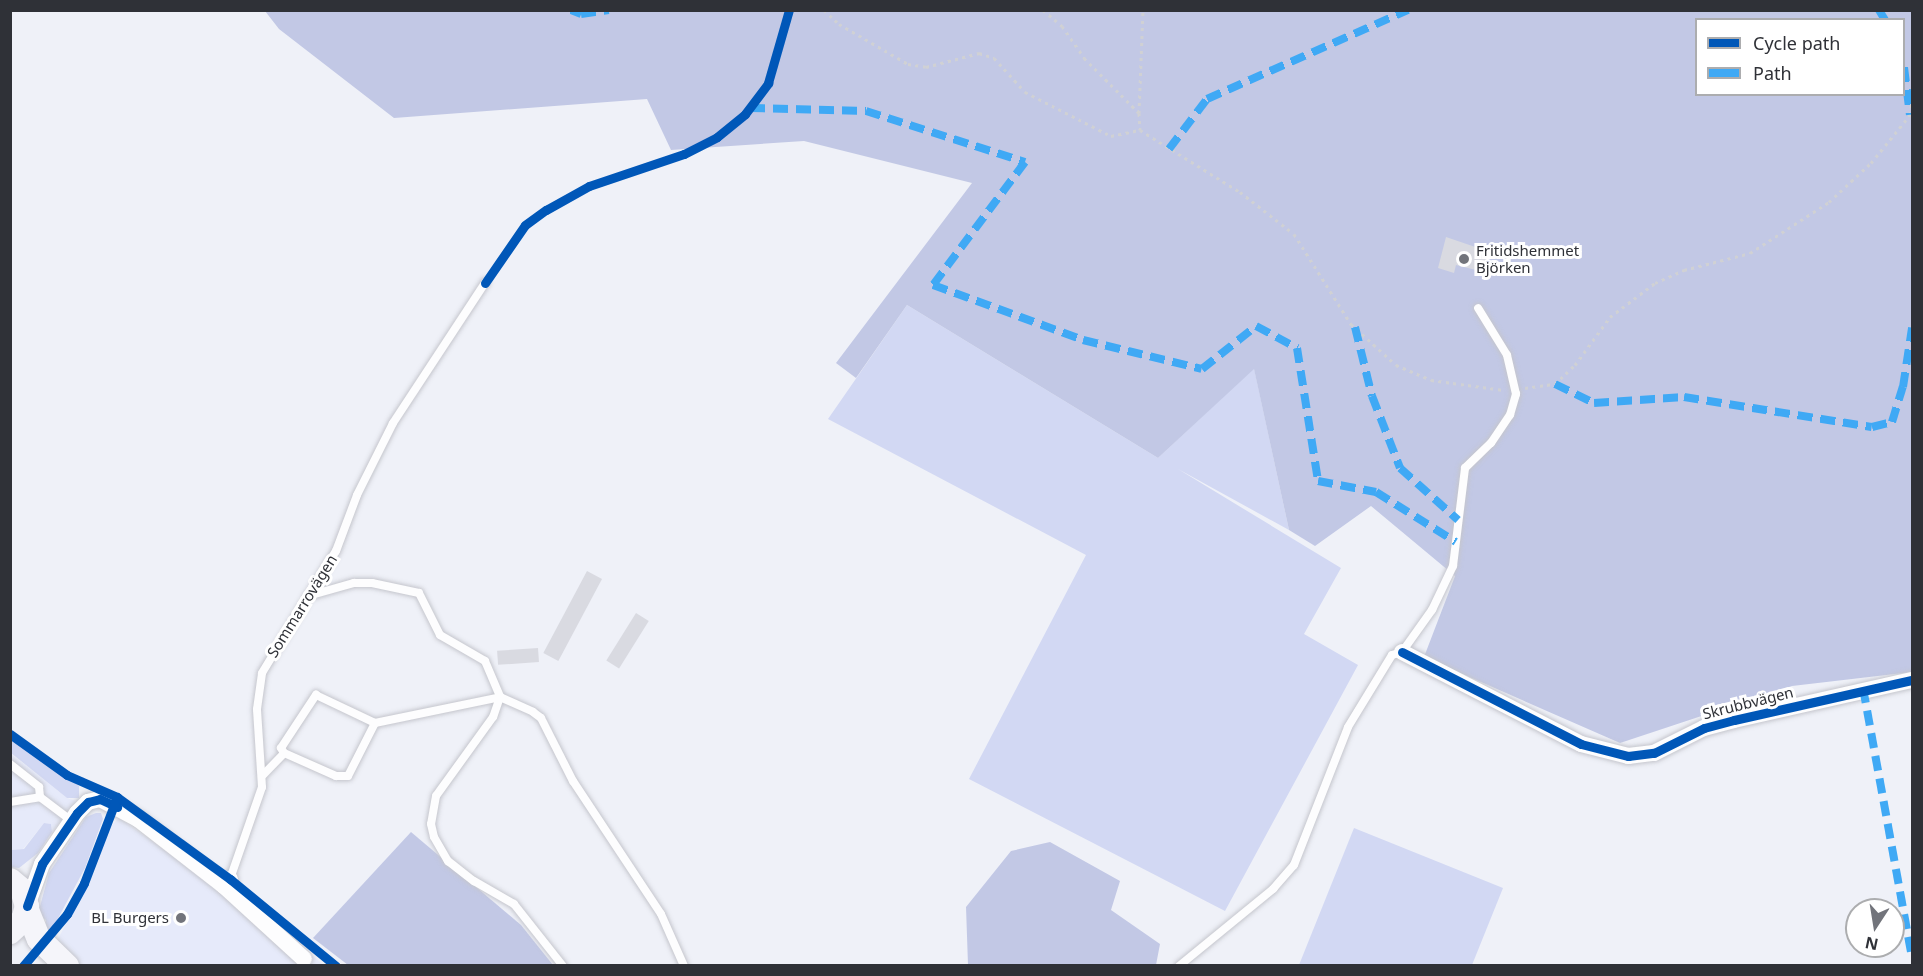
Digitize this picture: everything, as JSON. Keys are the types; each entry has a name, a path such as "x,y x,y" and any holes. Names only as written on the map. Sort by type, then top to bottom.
{"main road":[{"path":"10,879 22,890 39,939 67,966"},
{"path":"10,932 23,920 27,908"},
{"path":"10,937 62,966"}],"street":[{"name":"Skrubbvägen","path":"1402,652 1581,744 1628,756 1654,753 1704,728 1912,680"},
{"path":"27,908 42,864 88,802 100,799 138,819 227,883 306,963"},
{"path":"10,879 31,872 42,864"}],"lane":[{"name":"Sommarrovägen","path":"227,883 257,809 263,775 257,709 262,673 336,551 357,495 393,423 485,283"},
{"path":"1179,966 1273,889 1294,865 1348,727 1392,655 1402,652 1432,610 1453,566 1466,468 1491,443 1510,415 1515,389 1507,355 1478,308"},
{"path":"308,596 372,583 419,593 440,635 485,661 500,697 493,717 436,796 433,830 448,861 474,881 514,904 563,966"},
{"path":"375,723 348,776 336,776 284,753 280,744 316,694 375,723 500,697 541,718 573,781 661,914 684,966"},
{"path":"263,775 284,753"},
{"path":"10,764 39,787 40,797"},
{"path":"10,802 40,797 72,821"}],"path":[{"path":"824,10 839,24 908,64 926,67 979,52 994,58 1025,92 1111,136 1140,130 1240,192 1294,234 1351,324 1396,365 1431,380 1515,389 1555,384 1575,365 1610,317 1655,283 1684,270 1750,254 1812,214 1871,163 1910,116 1912,100"},
{"path":"1043,10 1062,26 1084,58 1139,113"},
{"path":"1140,130 1143,10"}],"shaded area":[{"path":"265,11 1912,11 1912,672 1792,686 1620,743 1424,657 1455,576 1371,506 1315,546 1289,530 1254,369 1158,458 907,305 856,378 836,363 972,183 804,141 671,150 647,99 394,118 279,29"},
{"path":"907,305 1158,458 1254,368 1289,530 1178,469 1341,568 1304,634 1358,665 1225,911 969,779 1086,555 828,419"},
{"path":"11,740 79,786 79,798 67,798 11,753"},
{"path":"10,753 67,798 76,801 52,832 51,824 44,823 23,849 11,850"},
{"path":"101,813 103,819 85,868 55,924 44,935 46,920 38,914 49,873 86,817"},
{"path":"119,818 324,965 81,965 54,946 94,873 110,827"},
{"path":"44,823 51,824 52,832 38,853 19,868 11,867 11,850 24,849"},
{"path":"1354,828 1503,888 1472,965 1299,965"},
{"path":"411,832 521,925 553,965 348,965 313,938"},
{"path":"1050,842 1120,881 1111,910 1160,944 1156,965 968,965 966,907 1011,851"}],"building":[{"name":"Fritidshemmet Björken","path":"1446,237 1490,252 1484,272 1456,265 1454,273 1438,268"},
{"path":"587,571 602,579 558,661 543,653"},
{"path":"636,613 649,621 619,668 606,660"},
{"path":"538,648 539,662 498,665 497,651"}],"marked path":[{"path":"571,10 581,14 609,10"},
{"path":"1169,149 1207,99 1408,10"},
{"path":"1879,10 1884,18"},
{"path":"1905,75 1910,115"},
{"path":"750,108 866,111 1025,162 933,285 1083,340 1202,369 1256,326 1297,348 1318,481 1376,492 1456,542"},
{"path":"1355,327 1372,396 1400,468 1458,520"},
{"path":"1555,384 1594,403 1684,397 1872,427 1892,422 1903,387 1912,328"},
{"path":"1863,688 1912,958"}],"cycle path":[{"path":"485,283 525,225 546,210 589,186 684,154 717,137 745,114 768,83 789,10"},
{"path":"1402,652 1581,744 1628,756 1654,753 1704,728 1912,680"},
{"path":"10,734 67,775 117,797 230,879 336,966"},
{"path":"23,966 67,914 84,883 117,797"},
{"path":"27,906 42,864 77,813 88,802 100,799 117,807"}],"place":[{"name":"Fritidshemmet Björken","path":"1464,259"},
{"name":"BL Burgers","path":"181,918"}]}
